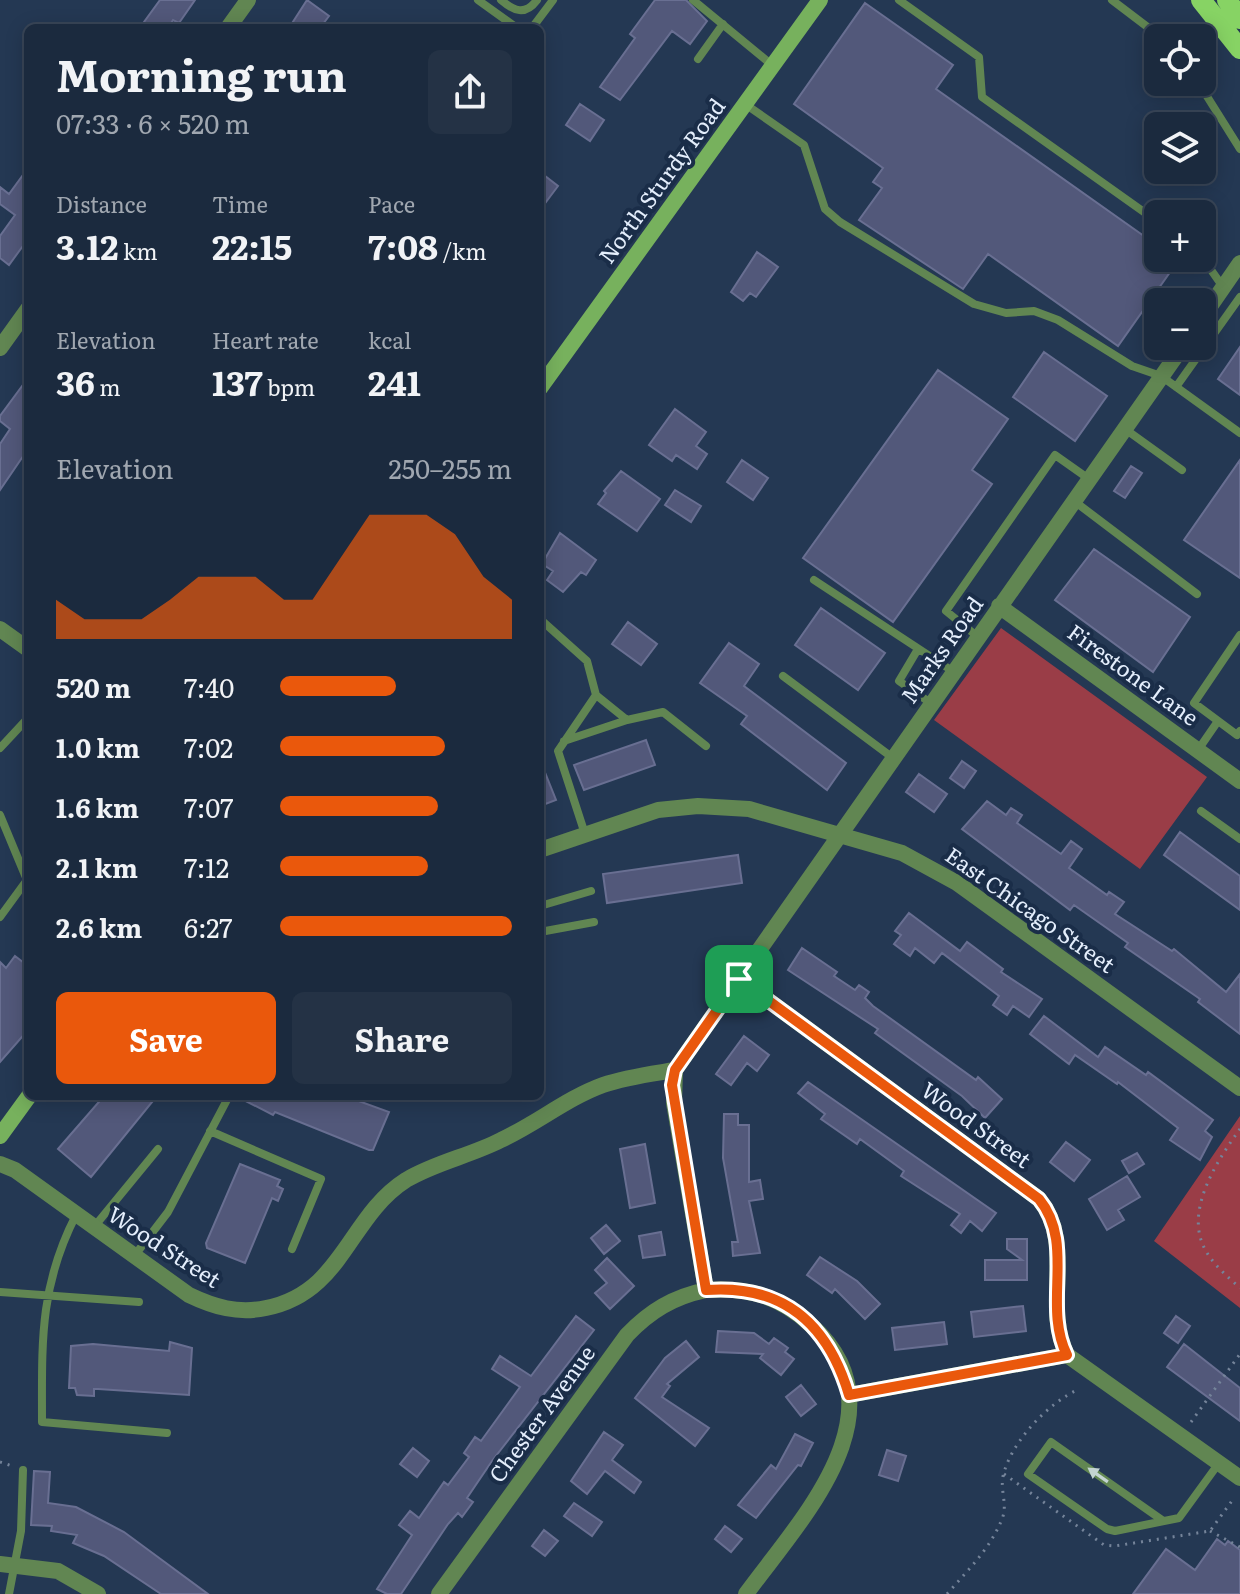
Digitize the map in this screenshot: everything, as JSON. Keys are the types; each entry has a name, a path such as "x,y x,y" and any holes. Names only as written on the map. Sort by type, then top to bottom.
{"main road":[{"path":"1201,0 1240,49"},
{"path":"1227,0 1240,19"}],"street":[{"path":"231,24 248,0"},
{"name":"North Sturdy Road","path":"544,382 820,0"},
{"path":"1216,297 1240,263"},
{"path":"0,348 24,315"},
{"name":"Marks Road","path":"675,1070 1173,360"},
{"name":"Firestone Lane","path":"999,606 1240,781"},
{"path":"0,629 24,646"},
{"name":"East Chicago Street","path":"544,849 658,810 698,806 749,809 902,853 957,883 1240,1088"},
{"name":"Wood Street","path":"739,979 1039,1199 1052,1216 1057,1234 1057,1320 1059,1338 1067,1355"},
{"path":"675,1070 674,1103 706,1290"},
{"name":"Wood Street","path":"0,1164 15,1170 205,1303 238,1310 273,1307 309,1291 324,1278 375,1209 403,1182 439,1163 501,1141 601,1086 675,1070"},
{"path":"3,1124 25,1100"},
{"name":"Chester Avenue","path":"439,1594 627,1335 643,1319 671,1300 706,1290 755,1291 800,1315 819,1331 831,1350 849,1395"},
{"path":"746,1594 836,1467 847,1431 849,1395 1067,1355 1240,1478"},
{"path":"8,1564 58,1571 98,1594"}],"lane":[{"path":"478,0 511,24"},
{"path":"501,0 519,11 526,11 537,0"},
{"path":"535,24 553,0"},
{"path":"693,0 773,66"},
{"path":"899,0 979,57 982,97 1144,212"},
{"path":"1112,0 1144,24"},
{"path":"698,59 723,24"},
{"path":"1207,96 1240,149"},
{"path":"745,104 804,145 825,209 840,222 974,304 1006,313 1034,311 1058,320 1132,366 1161,376 1240,433"},
{"path":"1210,272 1220,291 1234,306"},
{"path":"1176,387 1240,297"},
{"path":"1124,429 1182,470"},
{"path":"978,637 946,611 1055,455 1089,479"},
{"path":"1073,501 1197,594"},
{"path":"814,580 954,672"},
{"path":"544,623 587,661 596,695 627,720"},
{"path":"1240,635 1194,703 1237,735 1240,731"},
{"path":"918,649 899,681 932,704"},
{"path":"783,676 894,759"},
{"path":"585,834 558,751 596,695"},
{"path":"563,741 663,712 706,746"},
{"path":"1198,750 1218,721"},
{"path":"0,748 24,722"},
{"path":"1201,811 1239,836"},
{"path":"0,815 24,873"},
{"path":"0,917 24,884"},
{"path":"544,905 591,891"},
{"path":"544,931 594,922"},
{"path":"134,1256 168,1212 227,1100"},
{"path":"210,1131 321,1179 292,1249"},
{"path":"94,1227 158,1149"},
{"path":"76,1215 59,1249 42,1321 42,1422 167,1433"},
{"path":"0,1292 139,1302"},
{"path":"1162,1520 1051,1442 1028,1474 1107,1529 1123,1530 1179,1518 1220,1463"},
{"path":"9,1594 8,1564 21,1531 23,1470"}],"path":[{"path":"1240,1129 1206,1181 1199,1230 1202,1244 1212,1260 1240,1288"},
{"path":"1191,1422 1240,1354"},
{"path":"947,1594 988,1548 1002,1521 1005,1513 1003,1479 1015,1450 1064,1396 1079,1389"},
{"path":"1210,1531 1240,1547"}],"shaded area":[{"path":"1001,628 1207,777 1140,869 934,720"},
{"path":"1240,1116 1240,1308 1154,1241"}],"building":[{"path":"160,0 195,0 179,23 173,20 170,24 144,22"},
{"path":"307,0 329,16 323,24 292,24"},
{"path":"655,0 686,0 707,21 690,44 672,31 620,100 600,87 635,38 630,34"},
{"path":"865,3 953,65 936,89 1144,236 1144,272 1170,272 1159,288 1144,288 1144,309 1118,346 988,254 963,289 859,220 882,188 873,182 883,168 794,104"},
{"path":"580,104 604,120 590,141 566,125"},
{"path":"24,173 24,244 9,265 0,258 0,236 15,215 0,204 0,187 9,194"},
{"path":"544,175 558,186 544,205"},
{"path":"757,252 778,267 756,297 750,293 743,301 731,292"},
{"path":"1240,347 1240,395 1218,379"},
{"path":"1044,352 1107,396 1075,441 1013,397"},
{"path":"938,370 1008,419 972,470 992,484 893,622 803,558"},
{"path":"24,383 24,455 0,490 0,444 10,429 0,421 0,416"},
{"path":"675,409 706,432 696,446 707,454 697,469 676,455 672,461 649,445"},
{"path":"742,460 768,478 753,500 727,482"},
{"path":"1240,460 1240,578 1184,540"},
{"path":"1131,466 1142,473 1125,498 1114,491"},
{"path":"621,471 660,499 637,531 598,504 606,493 604,491"},
{"path":"675,490 701,506 691,522 665,505"},
{"path":"560,533 596,560 586,575 581,572 563,592 547,580 553,571 544,565"},
{"path":"1094,549 1190,617 1153,672 1055,600"},
{"path":"821,608 885,653 858,690 795,645"},
{"path":"628,622 657,644 641,665 612,644"},
{"path":"729,643 759,664 744,686 846,763 827,790 741,724 747,716 700,683"},
{"path":"646,740 655,765 584,790 574,765"},
{"path":"962,761 976,771 964,788 950,778"},
{"path":"544,770 556,800 544,804"},
{"path":"919,774 947,794 934,812 906,792"},
{"path":"987,801 1006,815 1011,808 1022,815 1017,823 1061,854 1071,841 1082,849 1069,868 1107,895 1109,892 1124,902 1115,914 1172,951 1174,949 1226,992 1240,974 1240,1034 1198,1002 1200,999 1125,947 1128,943 1074,905 1070,910 962,829"},
{"path":"1180,832 1240,876 1240,910 1164,855"},
{"path":"738,855 742,883 607,903 603,874"},
{"path":"909,913 960,951 967,942 1003,969 1001,972 1042,999 1029,1017 1013,1006 1007,1015 993,1005 999,996 942,953 934,963 915,948 910,956 894,944 901,935 895,931"},
{"path":"802,948 837,972 834,976 855,990 859,985 869,992 865,998 873,1006 976,1080 978,1077 1002,1099 985,1118 962,1096 875,1033 878,1029 788,970"},
{"path":"15,956 24,963 24,1035 0,1062 0,962 6,968"},
{"path":"1044,1016 1098,1057 1105,1047 1146,1075 1148,1072 1213,1120 1205,1131 1212,1137 1200,1160 1170,1140 1178,1128 1118,1082 1075,1055 1069,1064 1030,1034"},
{"path":"744,1036 769,1055 757,1071 747,1063 731,1085 716,1074"},
{"path":"808,1082 996,1213 982,1231 970,1221 961,1233 951,1225 960,1214 901,1176 904,1171 860,1139 857,1144 821,1119 825,1114 798,1093"},
{"path":"101,1100 154,1100 91,1177 58,1149"},
{"path":"244,1100 356,1100 389,1112 373,1150 275,1112 273,1115"},
{"path":"724,1114 738,1114 738,1125 749,1125 749,1182 760,1180 763,1199 749,1201 760,1253 733,1256 732,1242 738,1242 723,1158"},
{"path":"1066,1142 1090,1160 1074,1181 1050,1162"},
{"path":"645,1144 655,1203 630,1208 620,1149"},
{"path":"1137,1153 1144,1164 1129,1173 1122,1161"},
{"path":"240,1164 280,1180 277,1186 283,1189 278,1201 272,1198 245,1263 207,1248 206,1243"},
{"path":"1127,1176 1140,1197 1118,1210 1124,1220 1107,1230 1089,1199"},
{"path":"606,1225 620,1241 604,1254 591,1238"},
{"path":"661,1232 665,1255 643,1258 639,1236"},
{"path":"1007,1239 1027,1239 1027,1280 985,1280 985,1260 1022,1260 1007,1249"},
{"path":"820,1257 857,1281 880,1304 865,1319 835,1289 832,1293 807,1275"},
{"path":"607,1258 634,1286 610,1309 595,1293 607,1283 595,1270"},
{"path":"1023,1306 1026,1331 974,1337 971,1312"},
{"path":"576,1316 594,1330 492,1461 467,1498 473,1502 462,1517 458,1513 448,1524 401,1594 387,1594 377,1589 412,1535 399,1525 410,1511 419,1518 444,1482 448,1485 469,1457 464,1453 475,1437 481,1441 520,1387 492,1369 500,1356 531,1376"},
{"path":"1176,1316 1190,1326 1178,1343 1164,1333"},
{"path":"944,1322 947,1344 895,1350 892,1328"},
{"path":"718,1331 754,1333 769,1344 774,1338 788,1348 785,1352 794,1359 781,1375 760,1358 763,1354 716,1352"},
{"path":"686,1341 699,1357 667,1384 670,1386 662,1397 709,1428 695,1446 635,1398 665,1358"},
{"path":"170,1342 192,1348 189,1395 94,1389 94,1396 77,1395 75,1388 69,1388 71,1346 93,1344 169,1351"},
{"path":"1184,1344 1240,1388 1240,1421 1167,1367"},
{"path":"801,1385 816,1404 801,1416 786,1397"},
{"path":"604,1432 623,1445 612,1460 641,1482 634,1493 605,1471 587,1494 571,1481"},
{"path":"795,1434 813,1443 801,1466 798,1465 756,1518 738,1505 771,1465 776,1469"},
{"path":"413,1448 429,1461 417,1477 400,1464"},
{"path":"887,1450 906,1456 898,1481 879,1475"},
{"path":"34,1471 50,1472 48,1503 76,1507 124,1532 208,1594 161,1594 104,1556 73,1543 77,1535 51,1531 52,1526 31,1525"},
{"path":"574,1503 602,1522 592,1536 564,1516"},
{"path":"725,1526 742,1539 731,1552 715,1539"},
{"path":"544,1530 558,1541 545,1556 532,1546"},
{"path":"1217,1539 1225,1545 1228,1541 1240,1550 1240,1594 1133,1594 1166,1549 1195,1570"}],"route":[{"path":"739,979 1028,1190 1046,1207 1057,1234 1057,1320 1059,1338 1067,1355 849,1395 831,1350 819,1331 800,1315 780,1301 755,1291 730,1288 706,1290 672,1085 675,1070 739,979"}]}
